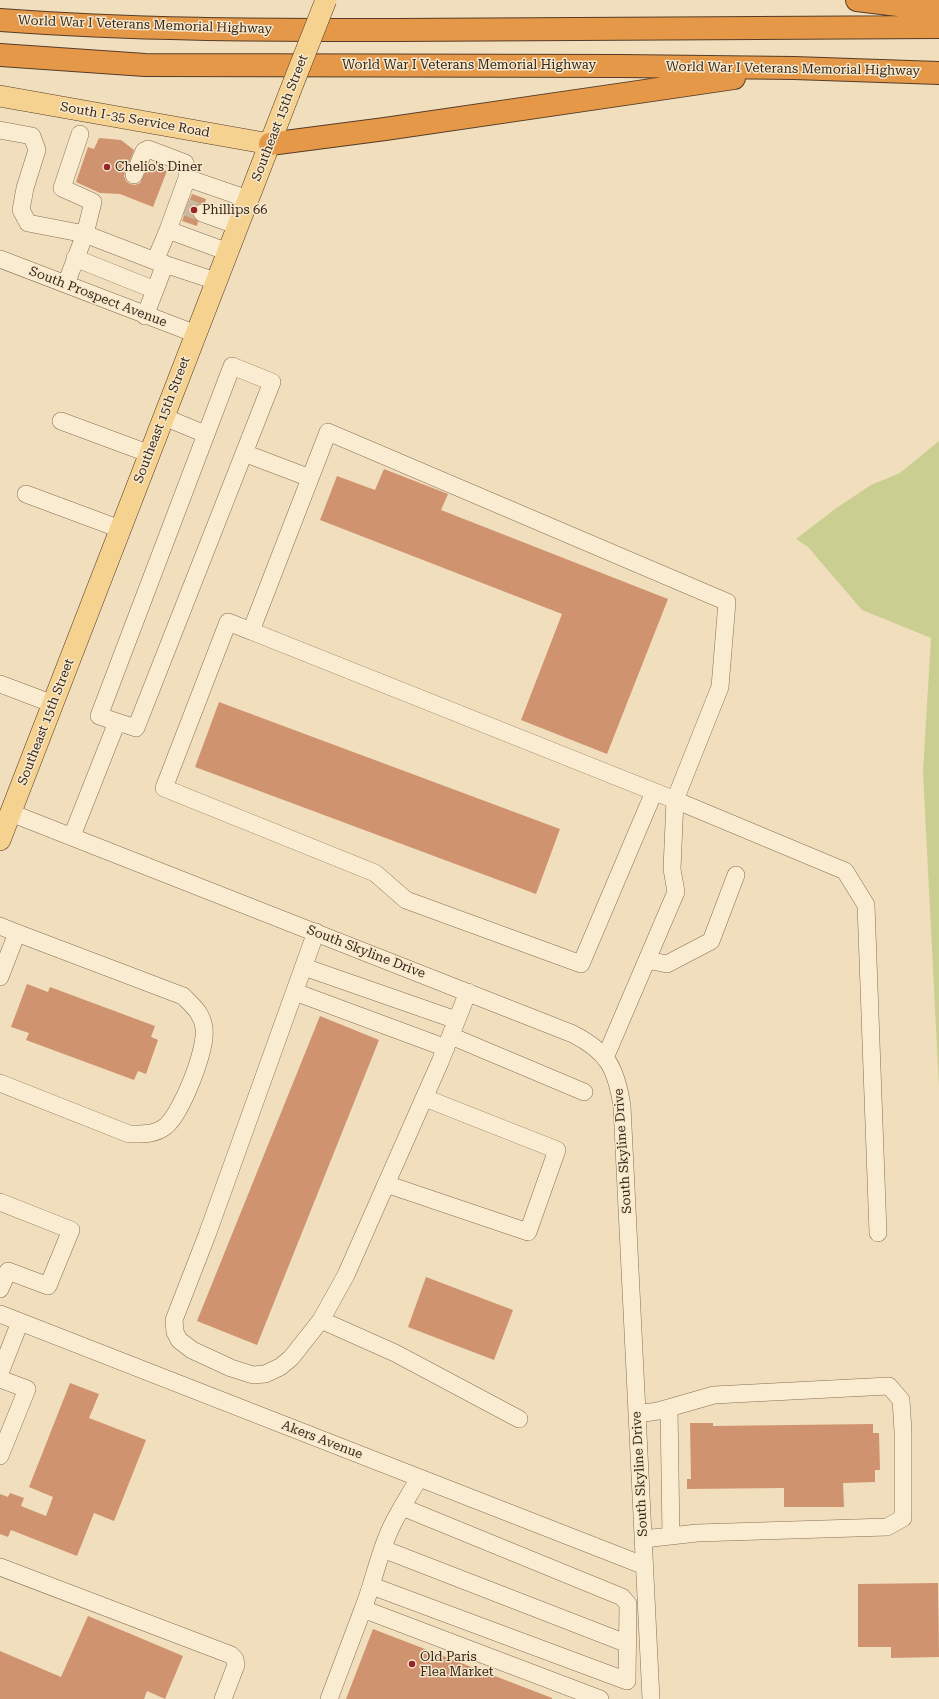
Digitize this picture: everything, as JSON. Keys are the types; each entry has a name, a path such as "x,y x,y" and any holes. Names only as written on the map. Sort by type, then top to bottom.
{"highway":[{"path":"857,0 939,10"},
{"name":"World War I Veterans Memorial Highway","path":"0,20 56,24 214,30 578,30 787,27 939,27"},
{"name":"World War I Veterans Memorial Highway","path":"0,55 144,64 794,68 939,73"},
{"path":"270,144 537,108 614,94 650,91 794,68"}],"main road":[{"name":"Southeast 15th Street","path":"0,840 326,0"},
{"name":"South I-35 Service Road","path":"0,96 270,144"}],"street":[{"path":"0,130 32,136 37,150 25,188 21,210 28,224 85,234 160,263 216,281"},
{"path":"66,284 85,234 93,202 62,188 80,134"},
{"path":"134,175 144,151 148,149 185,163 187,178 181,206 168,230 155,290 145,316"},
{"path":"187,178 248,199"},
{"path":"202,213 238,226"},
{"path":"168,230 228,252"},
{"path":"75,258 155,290"},
{"name":"South Prospect Avenue","path":"0,259 145,316 196,334"},
{"path":"232,366 272,382 244,453 136,728 99,716 232,366"},
{"path":"164,417 206,434"},
{"path":"61,421 150,454"},
{"path":"251,631 328,432 727,602 720,687 675,800 672,869 676,892 605,1058"},
{"path":"244,453 310,478"},
{"path":"26,494 120,529"},
{"path":"654,792 581,964 406,900 375,873 164,788 228,622 675,800 845,871 866,905 878,1233"},
{"path":"0,684 52,704"},
{"path":"72,836 117,722"},
{"name":"South Skyline Drive","path":"11,812 573,1034 592,1046 605,1058 617,1079 622,1106 651,1699"},
{"path":"647,960 667,964 711,941 736,875"},
{"path":"0,926 183,996 198,1010 204,1029 202,1050 193,1079 178,1110 166,1126 148,1135 128,1134 0,1083"},
{"path":"0,977 17,932"},
{"path":"316,932 174,1320 175,1332 179,1340 192,1350 231,1368 253,1375 265,1374 280,1367 291,1358 321,1320 346,1275 425,1098 468,992"},
{"path":"304,967 456,1020"},
{"path":"295,992 448,1042 584,1092"},
{"path":"386,1184 528,1232 557,1150 425,1098"},
{"path":"0,1202 71,1230 48,1286 8,1271 0,1289"},
{"name":"Akers Avenue","path":"0,1314 645,1566"},
{"path":"321,1320 395,1353 519,1419"},
{"path":"0,1373 20,1322"},
{"path":"0,1379 27,1389 0,1456"},
{"path":"637,1414 669,1408 714,1395 889,1386 901,1400 903,1431 903,1518 887,1527 697,1533 644,1539"},
{"path":"669,1408 671,1536"},
{"path":"329,1699 372,1586 382,1549 402,1507 419,1478"},
{"path":"372,1586 627,1681 628,1604 622,1597 402,1507"},
{"path":"382,1549 628,1644"},
{"path":"0,1566 231,1655 235,1659 236,1665 223,1699"},
{"path":"363,1609 600,1699"}],"green space":[{"path":"939,441 939,1086 923,772 931,638 862,610 808,547 796,539 835,509 871,485 900,473"}],"building":[{"name":"Chelio's Diner","path":"99,138 121,140 134,150 124,176 126,181 130,184 135,185 140,183 149,164 167,171 153,207 120,194 100,193 76,182 88,147 94,149"},
{"name":"Phillips 66","path":"192,194 206,199 205,203 196,205 193,209 192,215 198,222 197,226 182,221"},
{"path":"384,469 448,494 441,510 668,599 607,754 521,720 562,614 320,520 337,476 375,490"},
{"path":"219,702 560,829 536,894 195,767"},
{"path":"27,984 48,992 50,987 155,1026 151,1037 158,1040 146,1074 138,1071 134,1080 26,1040 29,1033 11,1027"},
{"path":"320,1016 379,1040 257,1345 197,1321"},
{"path":"426,1277 513,1310 494,1360 408,1327"},
{"path":"70,1383 99,1394 89,1418 146,1440 114,1521 94,1513 77,1556 11,1530 8,1537 0,1534 0,1494 8,1497 10,1493 24,1498 21,1506 46,1516 53,1497 29,1487"},
{"path":"690,1423 713,1423 713,1426 873,1424 873,1433 879,1433 880,1470 875,1470 875,1482 843,1483 844,1507 784,1507 784,1488 687,1489 687,1479 691,1479"},
{"path":"938,1583 939,1657 891,1658 891,1647 858,1647 858,1584"},
{"path":"88,1616 183,1656 165,1699 147,1691 144,1699 0,1699 0,1651 61,1677"},
{"name":"Old Paris Flea Market","path":"373,1629 552,1698 552,1699 346,1699"}],"tunnel":[{"path":"186,207 202,213"}],"place":[{"name":"Chelio's Diner","path":"107,167"},
{"name":"Phillips 66","path":"194,210"},
{"name":"Old Paris Flea Market","path":"412,1664"}]}
